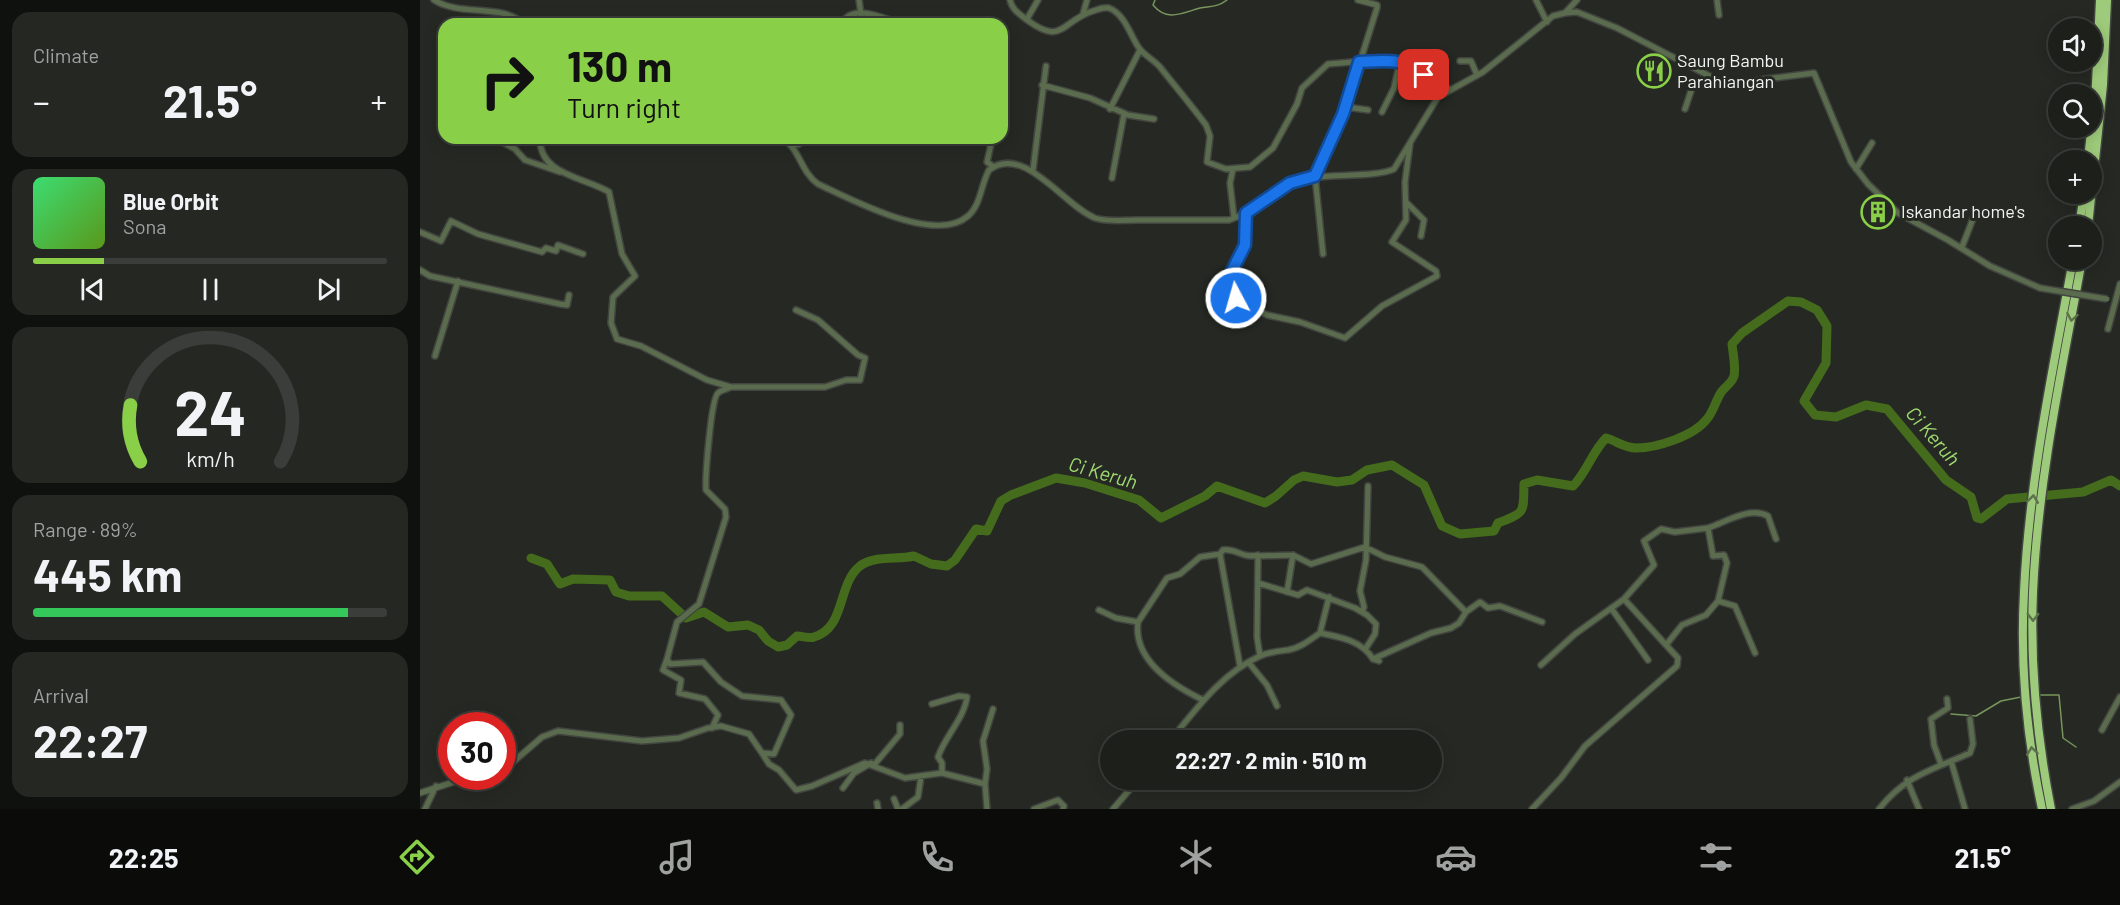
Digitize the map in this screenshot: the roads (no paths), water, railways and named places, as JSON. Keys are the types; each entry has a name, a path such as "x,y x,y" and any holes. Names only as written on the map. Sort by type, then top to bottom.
{"highway":[{"path":"2089,150 2096,84 2100,0"},
{"path":"2089,216 2103,85 2107,0"},
{"path":"2042,809 2026,701 2024,594 2071,270"},
{"path":"2047,428 2080,270"},
{"path":"2031,558 2035,700 2051,809"}],"street":[{"path":"434,0 459,10 512,15 516,18"},
{"path":"859,0 861,14"},
{"path":"1010,0 1011,6 1037,29 1048,32 1060,31 1083,14 1106,8 1111,9 1129,28 1140,50 1159,66 1206,125 1210,136 1208,163 1233,169 1250,167 1273,148 1298,104 1302,87 1328,64 1389,59 1400,61 1412,65 1449,89"},
{"path":"1027,19 1038,0"},
{"path":"1083,14 1087,0"},
{"path":"1323,254 1315,176 1346,107 1377,8 1377,5 1358,0"},
{"path":"1536,0 1547,22"},
{"path":"799,144 793,145 808,173 818,184 891,215 927,225 952,224 968,216 975,207 987,174 994,167 1007,164 1033,170 1063,197 1095,218 1174,220 1234,218 1246,213 1290,183 1315,176 1389,171 1398,164 1433,103 1449,89 1477,75 1547,22 1565,13 1577,0"},
{"path":"1717,0 1719,15"},
{"path":"1565,13 1577,12 1617,28 1680,59 1707,77 1728,84 1814,73 1823,90 1844,149 1856,169 1904,218 1962,248 1990,267 2040,288 2108,299 2119,297"},
{"path":"849,18 850,15 861,14 886,18"},
{"path":"1110,109 1140,50"},
{"path":"1382,112 1394,88 1400,61"},
{"path":"1460,61 1472,62 1477,75"},
{"path":"1033,170 1046,66"},
{"path":"1685,109 1693,85 1707,77"},
{"path":"1042,85 1090,98 1124,114 1154,119"},
{"path":"1346,107 1368,110"},
{"path":"1112,178 1124,114"},
{"path":"1246,213 1245,245 1227,281 1229,290 1239,301 1263,313 1300,322 1343,339 1382,306 1437,278 1436,272 1393,244 1394,236 1406,223 1410,143"},
{"path":"1856,169 1872,143"},
{"path":"509,144 525,160 542,168 564,173 599,186 609,192 622,254 635,276 613,297 611,322 617,339 640,346 707,380 731,387 825,387 846,380 860,380 865,358 858,356 818,320 796,310"},
{"path":"541,144 542,155 550,165 564,173"},
{"path":"992,144 987,162 994,167"},
{"path":"1233,169 1230,183 1234,218"},
{"path":"1406,202 1422,216 1421,236"},
{"path":"1962,248 1974,216"},
{"path":"420,232 441,241 451,221 478,234 542,252 546,248 556,251 558,245 583,254"},
{"path":"420,270 427,275 560,304 567,304 569,295"},
{"path":"435,356 458,281"},
{"path":"2108,329 2119,297 2120,284"},
{"path":"712,728 718,715 705,699 679,693 681,680 663,670 677,622 699,604 726,517 724,509 706,490 705,461 712,436 713,402 718,393 731,387"},
{"path":"1362,612 1364,607 1360,591 1365,572 1368,486"},
{"path":"1541,665 1575,634 1624,599 1654,566 1644,541 1652,533 1661,529 1675,532 1708,528 1750,513 1762,513 1768,516 1776,539"},
{"path":"1666,645 1682,625 1706,615 1718,601 1727,563 1724,555 1713,556 1708,528"},
{"path":"1203,700 1171,682 1150,662 1138,639 1138,622 1167,579 1180,574 1200,557 1220,554 1223,550 1230,549 1246,557 1293,555 1311,564 1317,564 1365,547 1385,557 1422,567 1466,612"},
{"path":"1220,554 1240,666"},
{"path":"1259,555 1257,637 1260,656"},
{"path":"1287,592 1293,555"},
{"path":"1258,583 1298,595 1307,591 1329,597 1362,612 1376,624 1375,634 1366,648"},
{"path":"1179,730 1203,700 1240,666 1260,656 1303,645 1320,633 1329,597"},
{"path":"1532,809 1561,778 1585,746 1677,666 1678,658 1624,599"},
{"path":"1718,601 1737,608 1755,653"},
{"path":"1320,633 1351,640 1366,648 1376,660 1431,633 1451,628 1459,623 1466,612 1480,602 1488,608 1500,606 1542,622"},
{"path":"1611,608 1648,660"},
{"path":"1099,610 1116,618 1138,622"},
{"path":"667,659 670,664 703,662 722,682 742,696 770,697 784,702 791,715 777,751 774,754 762,753"},
{"path":"1249,663 1267,685 1276,706"},
{"path":"932,704 967,696 960,716 938,757 942,763 942,773"},
{"path":"2102,730 2120,697"},
{"path":"1941,764 1934,745 1931,719 1948,708 1947,699"},
{"path":"987,809 985,784 987,769 982,741 993,709"},
{"path":"1879,809 1907,780 1970,753 1973,744 1970,719"},
{"path":"843,788 854,773 873,764 900,734 900,725"},
{"path":"516,759 542,736 558,731 642,741 679,738 722,726 739,729 749,734 769,764 779,770 793,788 799,790 860,764 873,764 898,777 911,779 942,773 985,784"},
{"path":"1951,761 1965,809"},
{"path":"906,808 918,797 921,777"},
{"path":"1907,780 1919,809"},
{"path":"2072,809 2083,806 2120,782"},
{"path":"420,793 436,786"},
{"path":"425,809 436,786"},
{"path":"1113,809 1129,790"},
{"path":"894,799 898,809"},
{"path":"1034,809 1053,800 1058,800 1064,806 1063,809"}],"waterway":[{"path":"1155,0 1153,5 1169,15 1217,5 1227,0"},
{"name":"Ci Keruh","path":"531,558 547,564 560,584 573,579 610,580 616,592 629,596 662,596 686,618 704,612 728,627 748,625 759,630 768,641 778,647 787,645 797,636 812,638 824,632 837,615 848,583 860,566 872,560 914,556 931,564 947,566 955,560 976,529 987,531 1001,501 1056,478 1085,483 1139,500 1161,518 1205,496 1217,486 1265,503 1294,480 1303,476 1337,482 1352,480 1367,470 1392,465 1424,485 1442,526 1460,534 1494,531 1498,523 1522,510 1524,484 1537,480 1573,486 1606,438 1628,447 1645,447 1674,440 1701,425 1734,376 1732,344 1742,333 1788,301 1801,302 1817,310 1827,326 1826,363 1804,401 1815,415 1836,417 1866,405 1887,409 1946,480 1971,497 1977,518 1981,519 2007,499 2083,492 2111,480 2120,486"},
{"path":"2037,695 2059,695 2063,738 2076,747"},
{"path":"1951,714 1976,716 2001,701 2021,697"}],"place":[{"name":"Saung Bambu Parahiangan","path":"1654,71"},
{"name":"Iskandar home's","path":"1878,212"}]}
